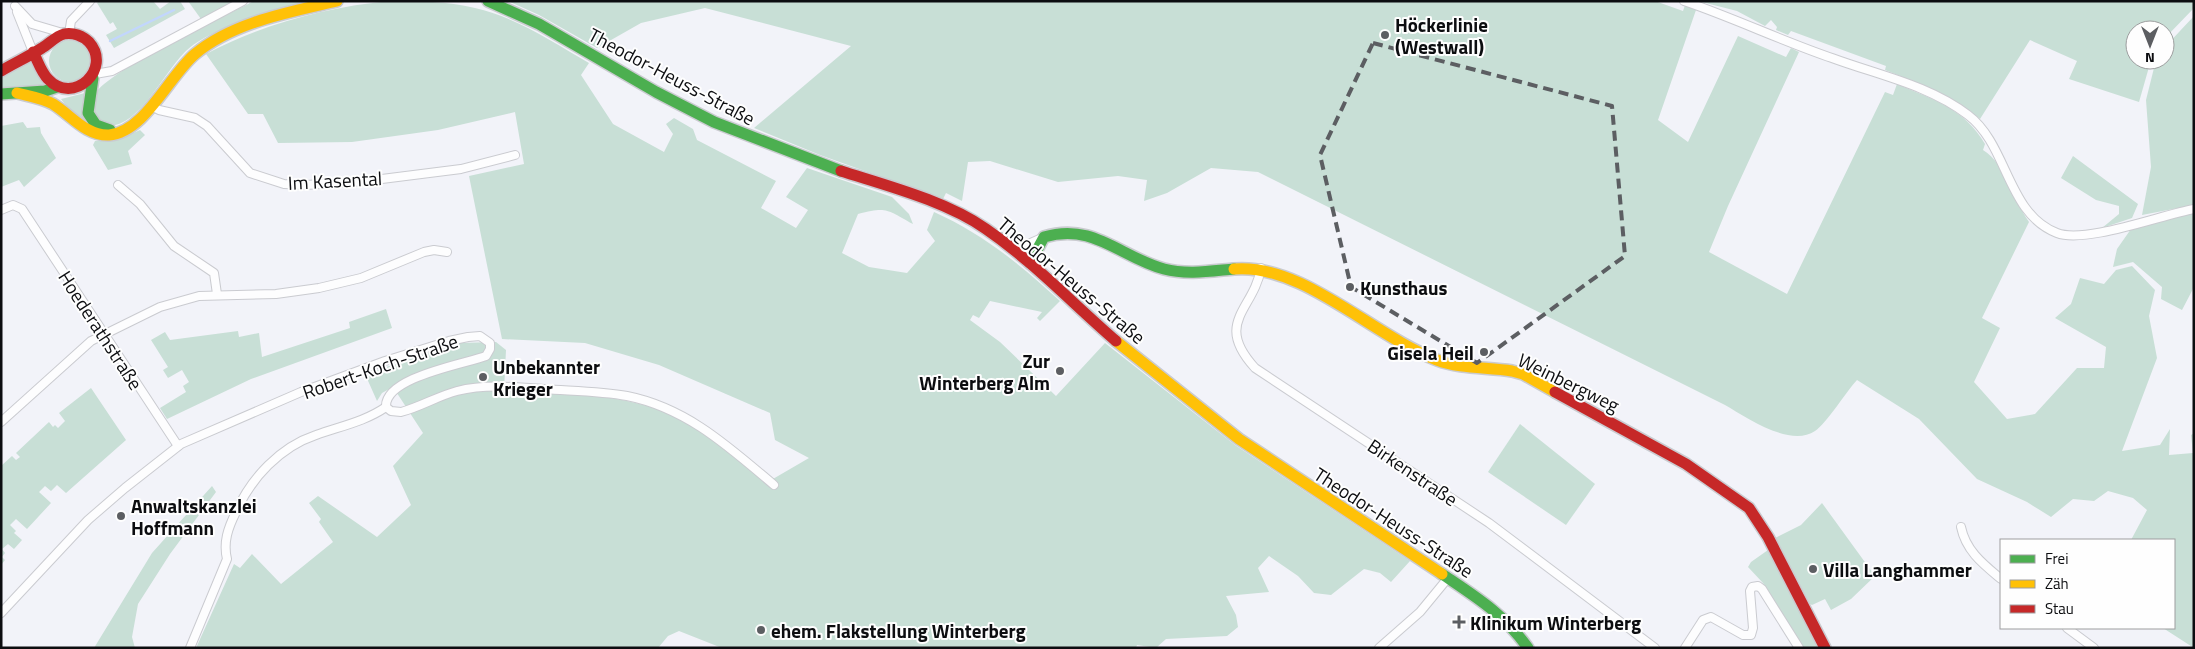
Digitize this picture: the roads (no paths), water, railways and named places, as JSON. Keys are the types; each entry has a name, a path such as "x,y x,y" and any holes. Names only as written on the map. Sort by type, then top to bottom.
{"street":[{"path":"68,34 71,21 90,1"},
{"path":"1,94 58,87 77,89 94,76 112,71 243,1"},
{"path":"17,93 51,102 80,126 93,132 118,134 133,126 182,65 211,43 250,25 337,1"},
{"name":"Theodor-Heuss-Straße","path":"488,1 539,24 656,92 714,122 811,161 925,198 971,220 1015,250 1121,345 1216,422 1284,471 1448,578 1504,618 1528,648"},
{"path":"1684,1 1831,58 1896,79 1956,106 1982,129 2030,213 2042,225 2057,233 2074,236 2088,235 2194,209"},
{"path":"14,3 32,24 81,36 95,49 98,62 87,106 91,120 108,130 133,126"},
{"path":"14,3 43,71 49,80 58,87"},
{"path":"1,71 57,37 68,34"},
{"path":"43,71 42,57 48,44"},
{"path":"58,87 56,97 61,109"},
{"name":"Im Kasental","path":"150,106 159,110 195,118 207,126 250,173 284,184 306,185 366,181 461,169 515,155"},
{"path":"118,185 140,204 178,250 214,274 217,294"},
{"name":"Hoederathstraße","path":"1,210 13,205 19,206 26,214 178,446"},
{"name":"Weinbergweg","path":"1015,250 1044,237 1068,232 1096,238 1153,266 1182,272 1207,272 1236,267 1261,268 1290,278 1438,361 1461,366 1501,368 1523,374 1686,464 1749,508 1756,516 1825,648"},
{"path":"1030,263 1034,252 1044,237"},
{"path":"1,422 91,341 173,302 217,294 298,292 361,278 424,252 434,250 447,252"},
{"name":"Birkenstraße","path":"1261,268 1255,287 1241,310 1237,330 1242,350 1255,368 1503,533 1656,648"},
{"name":"Robert-Koch-Straße","path":"1,613 88,520 178,446 268,405 385,361 449,340 480,336 490,343 490,349 486,356 439,369 410,382 389,394 386,406"},
{"path":"190,648 227,559 225,544 229,526 248,488 276,458 302,440 357,423 386,406 391,411 401,412 456,391 479,387 517,387 625,396 648,401 692,420 712,433 774,485"},
{"path":"1962,527 1965,541 1970,550 2000,578"},
{"path":"1379,648 1420,612 1448,578"},
{"path":"1685,648 1703,620 1711,617 1743,635 1751,635 1753,628 1750,591 1752,587 1758,586 1762,589 1799,648"},
{"path":"2068,629 2094,648"}],"waterway":[{"path":"110,41 174,10"}],"place":[{"name":"Höckerlinie (Westwall)","path":"1385,35"},
{"name":"Kunsthaus","path":"1350,287"},
{"name":"Gisela Heil","path":"1484,352"},
{"name":"Zur Winterberg Alm","path":"1060,371"},
{"name":"Unbekannter Krieger","path":"483,377"},
{"name":"Anwaltskanzlei Hoffmann","path":"121,516"},
{"name":"Villa Langhammer","path":"1813,569"},
{"name":"Klinikum Winterberg","path":"1459,622"},
{"name":"ehem. Flakstellung Winterberg","path":"761,630"}]}
